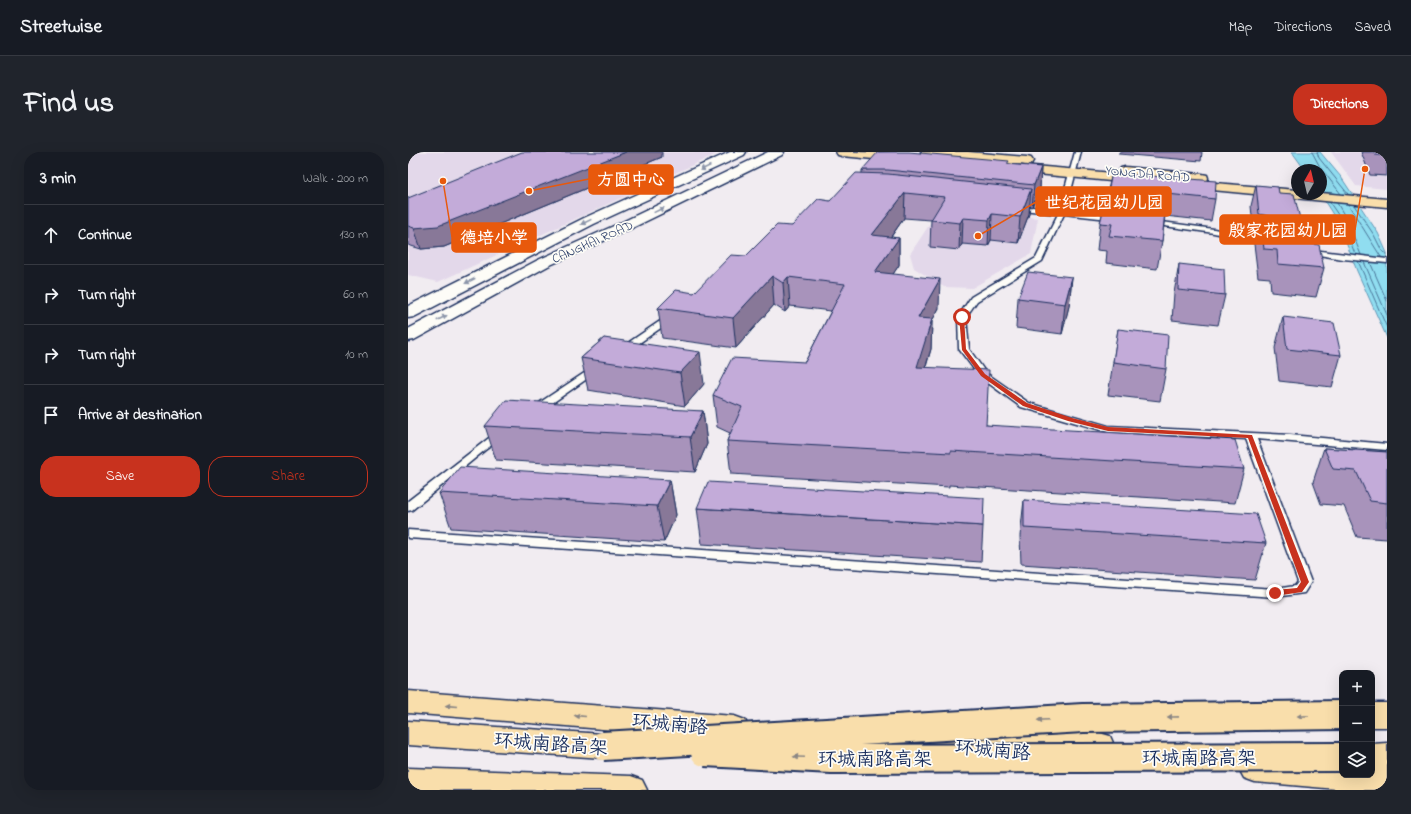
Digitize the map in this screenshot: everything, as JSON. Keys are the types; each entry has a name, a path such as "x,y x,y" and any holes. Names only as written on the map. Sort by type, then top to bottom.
{"main road":[{"name":"CANGHAI ROAD","path":"408,313 589,221 740,152"},
{"name":"CANGHAI ROAD","path":"408,336 543,263 624,227 778,152"},
{"name":"YONGDA ROAD","path":"842,152 1074,170 1291,190"},
{"name":"YONGDA ROAD","path":"927,152 1074,170"},
{"path":"1327,189 1387,195"},
{"name":"YONGDA ROAD","path":"1327,195 1387,203"},
{"name":"环城南路","path":"408,702 605,732 1387,780"},
{"path":"605,732 1082,718 1339,715"},
{"path":"1375,715 1387,715"},
{"name":"环城南路高架","path":"408,733 605,732 832,759 1339,758"},
{"path":"1375,756 1387,756"},
{"path":"1375,761 1387,762"},
{"path":"408,781 631,790"}],"lane":[{"path":"1078,152 1062,212 1039,260 974,299 962,317 964,349 983,375 1025,405 1108,429 1250,436 1387,447"},
{"path":"1007,207 1125,219"},
{"path":"1141,221 1214,231 1278,246"},
{"path":"1300,250 1343,257 1387,261"},
{"path":"527,416 676,313"},
{"path":"408,507 481,448 507,430"},
{"path":"408,534 1267,592 1299,590 1305,582 1250,436"}],"shaded area":[{"path":"408,152 721,152 438,282 408,275"},
{"path":"1331,152 1387,152 1387,189 1356,186"},
{"path":"941,207 1038,218 1031,254 972,288 944,287 914,268 910,254"}],"water":[{"path":"1292,152 1320,152 1341,177 1378,233 1387,253 1387,338 1357,271 1339,224 1324,200 1327,200 1327,164 1301,164"}],"building":[{"path":"522,152 626,152 438,226 414,228 408,226 408,198"},
{"path":"878,152 909,152 1009,161 1007,164 1041,167 1034,185 888,170 862,170"},
{"path":"1374,152 1387,152 1387,156 1375,155"},
{"path":"856,173 888,174 1031,189 1020,217 992,214 989,220 963,218 960,223 931,220 945,197 905,193 872,235 899,238 875,272 940,279 918,318 932,319 917,367 989,370 986,425 1235,440 1244,469 951,451 951,453 727,441 742,407 713,395 732,358 805,362 845,284 788,277 783,283 772,276 733,318 658,308 676,290 694,293 731,255 746,256 777,225 792,226 818,199 830,201"},
{"path":"1112,173 1216,181 1215,199 1167,194 1166,198 1108,192"},
{"path":"1256,185 1278,187 1279,193 1291,194 1291,200 1295,200 1301,223 1259,214"},
{"path":"1107,195 1166,201 1162,241 1109,236 1112,224 1100,223"},
{"path":"1260,217 1303,225 1308,243 1319,245 1324,268 1278,264 1277,250 1264,249"},
{"path":"1179,264 1224,269 1225,295 1178,290"},
{"path":"1028,272 1072,277 1065,304 1018,298"},
{"path":"1283,317 1334,323 1341,355 1287,349"},
{"path":"1118,329 1168,335 1166,369 1113,362"},
{"path":"604,338 700,352 680,373 581,358"},
{"path":"506,400 703,411 690,437 485,426"},
{"path":"1324,448 1387,452 1387,503 1370,501 1356,471 1333,469"},
{"path":"460,467 670,480 657,506 439,493"},
{"path":"708,482 984,498 983,526 697,508"},
{"path":"1024,500 1256,514 1266,543 1024,528"}],"place":[{"name":"殷家花园幼儿园","path":"1365,169"},
{"name":"德培小学","path":"443,181"},
{"name":"方圆中心","path":"529,191"},
{"name":"世纪花园幼儿园","path":"978,236"}],"route":[{"path":"962,317 964,349 983,375 1025,405 1108,429 1250,436 1305,582 1299,590 1275,593"}]}
